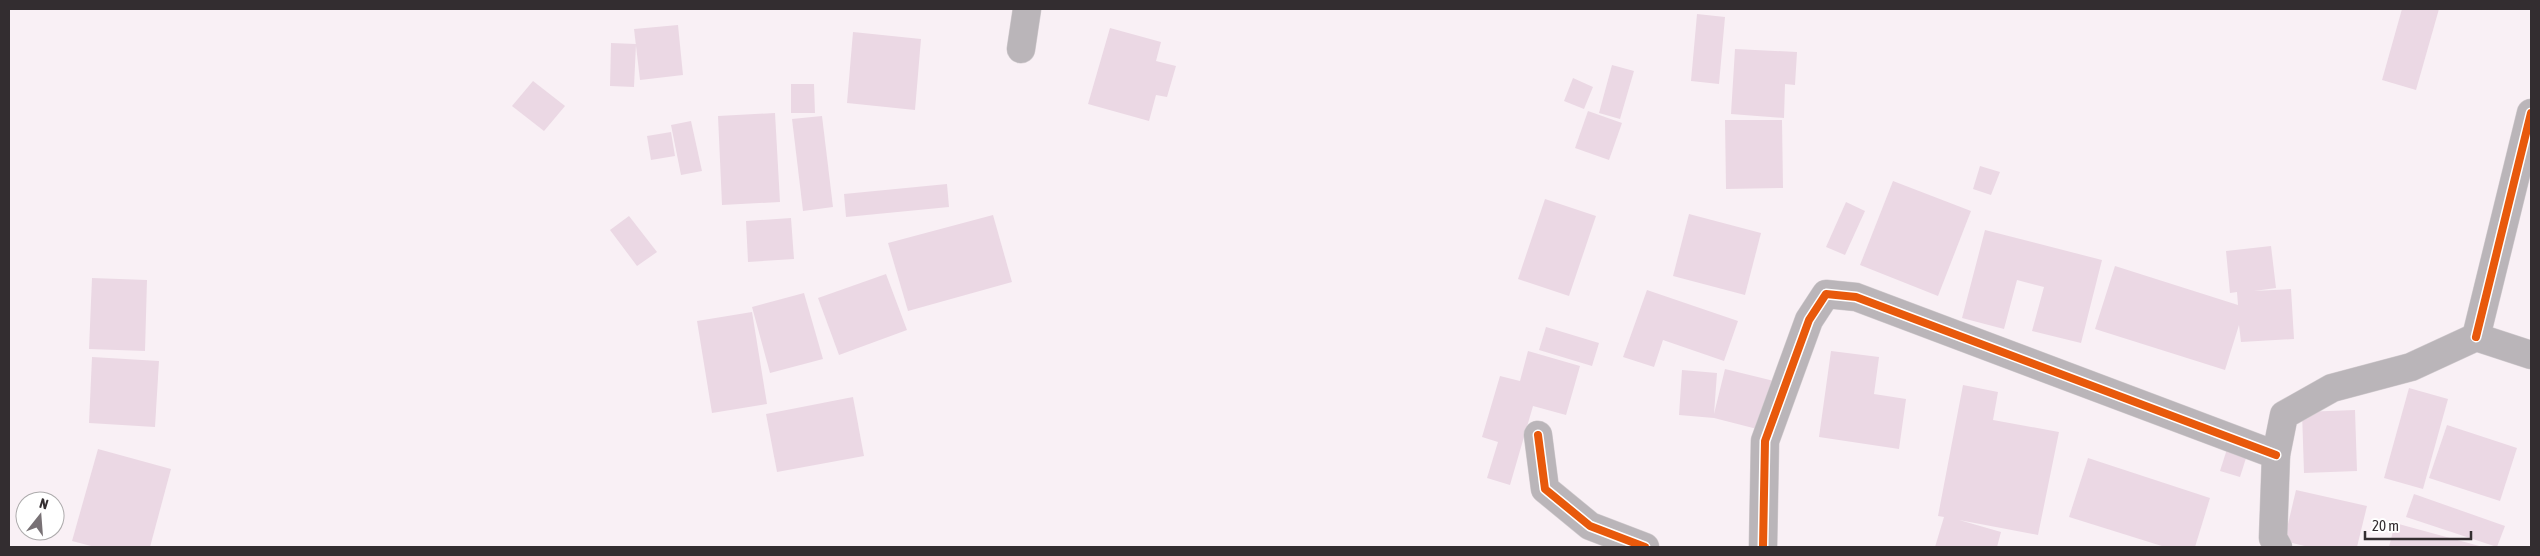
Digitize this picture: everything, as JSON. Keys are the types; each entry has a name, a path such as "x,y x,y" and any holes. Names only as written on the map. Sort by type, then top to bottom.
{"street":[{"path":"1020,49 1027,9"},
{"path":"2476,337 2531,113"},
{"path":"1763,547 1765,442 1809,320 1826,294 1856,297 2276,455"},
{"path":"2278,547 2272,538 2276,455 2284,415 2332,388 2411,366 2476,337 2531,355"},
{"path":"1538,435 1545,489 1590,526 1645,547"}],"building":[{"path":"2402,9 2439,9 2416,90 2382,80"},
{"path":"1697,14 1725,17 1719,84 1691,81"},
{"path":"678,25 683,75 640,80 634,29"},
{"path":"1110,28 1161,42 1156,61 1176,66 1167,97 1156,95 1149,121 1088,104"},
{"path":"853,32 921,39 915,110 847,103"},
{"path":"611,43 636,44 634,87 610,86"},
{"path":"1735,49 1797,52 1795,85 1785,84 1784,118 1731,114"},
{"path":"1612,65 1634,71 1620,119 1599,113"},
{"path":"1573,78 1593,87 1584,109 1564,101"},
{"path":"533,81 565,106 544,131 512,106"},
{"path":"791,84 814,84 815,113 791,113"},
{"path":"1588,111 1622,123 1609,160 1575,148"},
{"path":"775,113 780,202 722,205 718,116"},
{"path":"822,116 833,207 803,211 792,119"},
{"path":"1725,120 1782,120 1783,188 1726,189"},
{"path":"691,121 702,171 681,175 671,125"},
{"path":"671,132 675,156 651,160 647,136"},
{"path":"1980,166 2000,172 1991,195 1973,189"},
{"path":"1893,181 1971,211 1938,296 1860,265"},
{"path":"947,184 949,207 846,217 844,194"},
{"path":"1545,199 1596,216 1569,296 1518,279"},
{"path":"1846,202 1865,211 1845,255 1826,247"},
{"path":"1689,214 1761,233 1745,295 1673,276"},
{"path":"993,215 1012,282 908,311 888,243"},
{"path":"629,216 657,252 637,266 610,230"},
{"path":"791,218 794,259 748,262 746,221"},
{"path":"1985,230 2102,260 2081,343 2032,331 2044,287 2017,280 2004,329 1962,318"},
{"path":"2271,246 2276,288 2254,291 2291,289 2294,339 2241,342 2239,325 2225,370 2095,329 2115,266 2238,305 2237,292 2230,293 2226,251"},
{"path":"886,274 907,330 839,355 818,298"},
{"path":"92,278 147,280 145,351 89,349"},
{"path":"1647,290 1738,321 1724,361 1663,340 1654,367 1623,357"},
{"path":"804,293 823,359 770,373 752,307"},
{"path":"752,312 767,404 712,413 697,321"},
{"path":"1546,327 1599,343 1592,366 1539,350"},
{"path":"1528,351 1580,366 1566,415 1533,406 1510,485 1487,478 1498,442 1482,437 1500,376 1520,381"},
{"path":"1831,351 1879,357 1874,394 1906,399 1899,449 1819,437"},
{"path":"92,357 159,361 155,427 89,423"},
{"path":"1725,369 1774,381 1761,430 1714,418 1679,415 1682,370 1717,373 1714,414"},
{"path":"1963,385 1998,392 1993,420 2059,432 2038,535 1959,520 2001,532 1997,547 1935,547 1944,517 1938,516"},
{"path":"2409,388 2448,399 2423,489 2384,478"},
{"path":"853,397 864,456 777,472 766,414"},
{"path":"2355,410 2357,471 2304,473 2302,412"},
{"path":"2447,425 2517,448 2500,501 2429,478"},
{"path":"98,449 171,469 150,547 95,547 72,541"},
{"path":"2227,449 2247,455 2240,477 2220,471"},
{"path":"2088,458 2210,498 2195,547 2165,547 2069,517"},
{"path":"2296,490 2367,506 2357,547 2309,547 2284,541"},
{"path":"2414,494 2505,526 2497,547 2406,517"},
{"path":"2395,523 2483,547 2389,547"}],"cycle path":[{"path":"2476,337 2531,113"},
{"path":"1763,547 1765,441 1809,320 1826,294 1856,297 2276,455"},
{"path":"1538,435 1545,489 1590,526 1645,547"}]}
